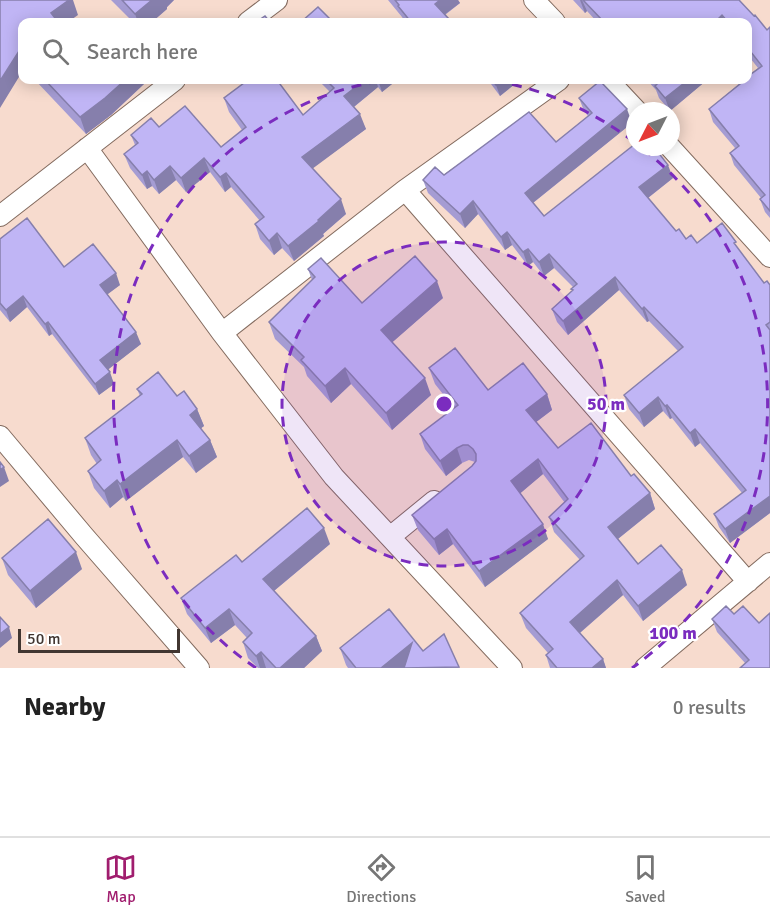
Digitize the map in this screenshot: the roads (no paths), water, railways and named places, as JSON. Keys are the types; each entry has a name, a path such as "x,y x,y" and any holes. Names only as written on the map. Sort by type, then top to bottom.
{"street":[{"path":"253,18 277,0"},
{"path":"534,0 551,18"},
{"path":"0,216 170,84"},
{"path":"222,333 405,190 553,84"},
{"path":"612,84 629,102"},
{"path":"87,148 222,333 334,477 512,668"},
{"path":"678,156 770,257"},
{"path":"405,190 748,582"},
{"path":"0,436 199,668"},
{"path":"390,537 452,486"},
{"path":"645,668 770,563"}]}
